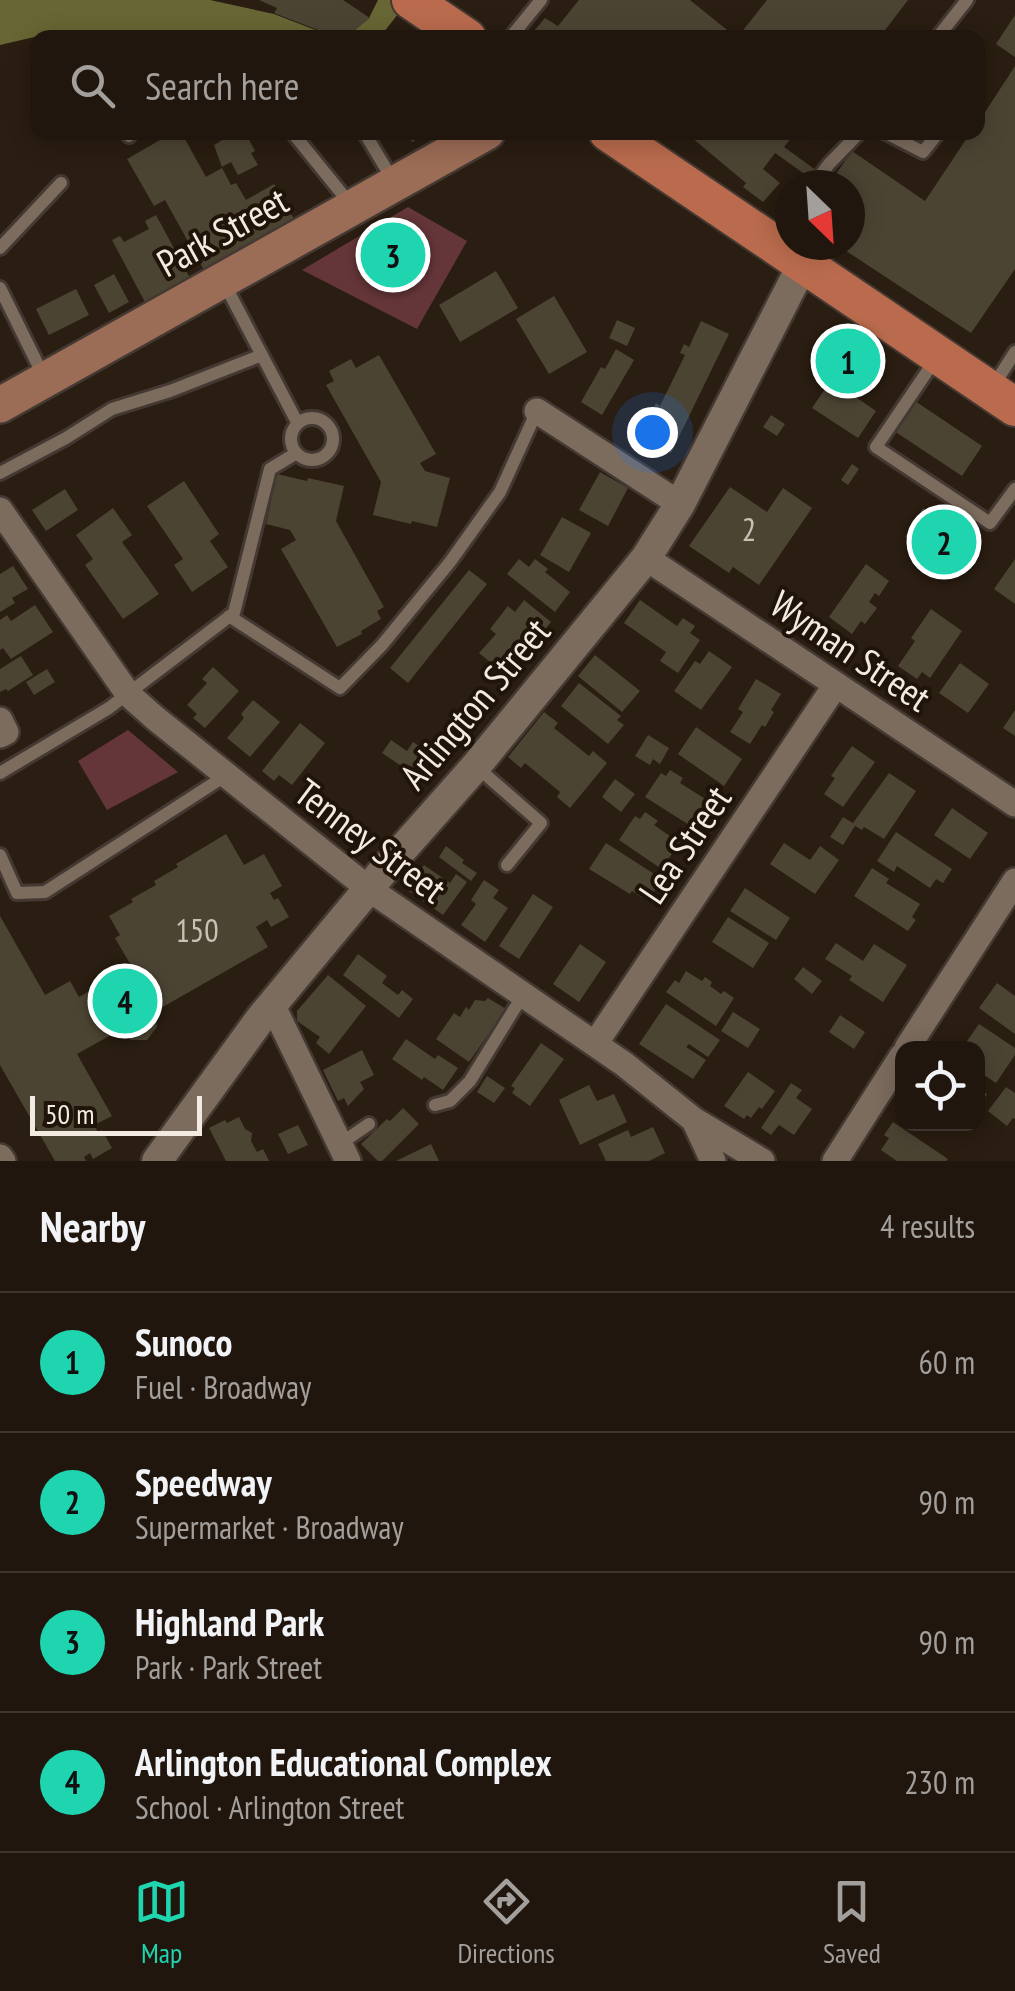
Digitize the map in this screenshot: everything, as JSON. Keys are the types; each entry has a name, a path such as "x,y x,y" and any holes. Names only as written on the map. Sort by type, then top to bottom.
{"main road":[{"name":"Park Street","path":"0,405 472,140"},
{"path":"622,140 775,226"},
{"path":"800,260 1003,399"}],"street":[{"name":"Arlington Street","path":"157,1161 272,1004 476,766 646,558 680,504 803,264"},
{"path":"538,411 680,504"},
{"name":"Tenney Street","path":"0,510 128,694 369,889 624,1064 694,1120 762,1161"},
{"name":"Wyman Street","path":"646,558 1015,804"},
{"name":"Lea Street","path":"595,1044 835,686"},
{"path":"0,720 6,732 0,735"},
{"path":"912,1041 1015,881"},
{"path":"272,1004 344,1153"},
{"path":"835,1161 895,1067"},
{"path":"694,1120 713,1161"}],"lane":[{"path":"517,30 541,0"},
{"path":"944,30 966,0"},
{"path":"299,140 353,207"},
{"path":"369,140 395,183"},
{"path":"825,170 852,140"},
{"path":"900,140 924,152 932,140"},
{"path":"0,248 61,183"},
{"path":"222,279 298,422"},
{"path":"0,288 45,380"},
{"path":"1003,399 1015,352"},
{"path":"0,473 112,409 262,355"},
{"path":"938,355 876,447 990,523 1015,489"},
{"path":"230,616 340,688 382,645 450,562 500,492 538,411"},
{"path":"314,416 329,424 334,440 327,456 310,461 295,454 290,437 298,422 314,416"},
{"path":"0,773 109,708 234,613 270,469 295,454"},
{"path":"476,766 541,823 507,865"},
{"path":"0,855 17,893 44,892 225,776"},
{"path":"435,1105 450,1101 470,1081 524,995"},
{"path":"344,1153 368,1124"}],"shaded area":[{"path":"0,0 210,0 274,14 315,30 30,30 30,38 0,45"},
{"path":"378,0 409,0 385,30 355,30 369,18"},
{"path":"408,207 467,241 417,329 302,270"},
{"path":"128,730 178,772 107,810 78,761"}],"building":[{"path":"259,0 343,0 370,18 355,30 318,30 274,13 277,8"},
{"path":"579,0 690,0 727,30 535,30 545,18 558,26"},
{"path":"767,0 908,0 885,30 743,30"},
{"path":"1015,15 1015,57 996,44"},
{"path":"1015,66 1015,269 971,333 860,260 865,260 865,170 839,170 852,151 925,201 966,140 985,140 985,112"},
{"path":"160,140 185,140 206,177 222,168 246,200 274,184 295,221 205,272 165,200 154,206 127,159"},
{"path":"222,140 249,140 258,165 238,175 231,162 222,167 214,145"},
{"path":"695,140 790,140 784,147 816,170 799,170 775,153 763,169 775,179 775,189 763,202"},
{"path":"156,215 191,280 146,304 112,240 120,236 124,242 149,229 145,221"},
{"path":"496,271 518,308 460,342 439,305"},
{"path":"114,274 129,302 109,313 94,285"},
{"path":"76,289 89,315 49,335 36,309"},
{"path":"554,296 587,352 549,374 516,319"},
{"path":"617,320 635,328 627,346 609,338"},
{"path":"701,321 729,334 671,453 644,440 647,434 634,427 640,415 648,419 656,403 660,406 685,355 680,353 684,344 689,347"},
{"path":"832,335 868,359 856,378 819,354"},
{"path":"616,349 634,360 602,415 581,402"},
{"path":"379,355 436,454 420,463 425,471 450,478 437,527 373,515 381,482 326,385 334,381 329,371 351,359 356,368"},
{"path":"831,380 876,411 858,438 812,408"},
{"path":"915,401 982,446 962,476 894,431"},
{"path":"771,415 785,424 777,436 763,427"},
{"path":"852,464 859,469 848,485 841,480"},
{"path":"600,472 628,488 608,526 579,510"},
{"path":"277,474 344,486 336,521 384,607 377,611 381,619 337,647 281,549 296,540 290,530 266,524"},
{"path":"184,481 219,534 210,541 228,567 192,592 174,565 183,559 147,506"},
{"path":"730,487 767,512 783,488 812,508 759,585 733,567 729,573 689,546"},
{"path":"65,489 78,510 46,531 32,510"},
{"path":"113,508 132,535 122,542 159,594 123,619 85,565 93,559 76,535"},
{"path":"923,508 981,546 962,574 905,537"},
{"path":"562,517 591,533 569,572 540,555"},
{"path":"519,559 529,567 535,559 570,592 555,612 507,574"},
{"path":"1015,559 1015,604 994,589"},
{"path":"866,564 889,581 879,596 875,593 869,602 877,608 852,634 829,617"},
{"path":"13,566 28,589 12,598 15,603 0,612 0,574"},
{"path":"469,570 487,584 408,683 390,668"},
{"path":"524,600 551,622 507,676 479,653 496,634 490,629 508,606 515,612"},
{"path":"640,600 677,626 683,618 695,626 690,633 700,640 678,673 660,661 666,652 624,623"},
{"path":"35,605 53,632 11,659 3,648 0,650 0,620 7,615 11,621"},
{"path":"931,609 962,631 930,678 922,672 917,679 898,666"},
{"path":"709,651 732,667 701,710 674,691 695,661 700,664"},
{"path":"595,655 640,691 622,712 578,676"},
{"path":"21,656 33,675 0,692 0,669"},
{"path":"960,663 989,684 968,713 939,693"},
{"path":"213,667 239,691 205,728 193,718 197,714 187,705 207,683 202,679"},
{"path":"47,669 55,682 34,695 26,682"},
{"path":"756,679 781,694 765,727 762,725 750,744 730,732"},
{"path":"579,683 621,716 617,720 624,725 608,744 561,706"},
{"path":"253,700 280,722 250,757 227,738"},
{"path":"1015,710 1015,736 1003,728"},
{"path":"544,712 558,723 554,728 589,756 593,751 607,763 570,808 557,797 560,792 525,763 521,768 508,757"},
{"path":"300,723 325,743 292,785 279,775 274,781 262,771"},
{"path":"696,727 742,759 724,786 678,754"},
{"path":"648,735 669,748 660,764 653,759 650,765 635,756"},
{"path":"391,740 407,751 413,742 443,762 428,784 382,753"},
{"path":"852,746 875,762 843,807 824,794 835,778 831,776"},
{"path":"670,770 683,778 680,783 710,802 694,828 645,797 661,773 666,776"},
{"path":"889,773 916,791 884,839 855,826 843,845 830,837 843,817 853,823"},
{"path":"615,779 635,794 621,812 602,797"},
{"path":"952,808 988,833 970,859 934,835"},
{"path":"645,812 658,821 654,825 680,843 669,858 674,861 666,872 619,840 635,816 640,819"},
{"path":"896,832 952,869 943,883 936,879 930,888 897,866 894,872 877,861"},
{"path":"226,834 244,865 264,854 282,886 270,893 274,900 278,898 289,917 271,927 267,920 256,927 268,947 154,1012 157,1027 147,1040 131,1040 120,1030 77,1054 112,1116 94,1125 98,1132 102,1130 112,1148 93,1159 90,1153 84,1157 86,1161 55,1161 0,1065 0,916 45,995 70,981 79,997 132,967 115,938 120,935 109,916 156,885 154,881 178,867 176,864"},
{"path":"606,843 662,879 654,892 649,889 643,898 632,891 630,894 589,869"},
{"path":"784,843 810,860 820,846 839,860 815,894 770,864"},
{"path":"446,846 477,873 471,881 439,857"},
{"path":"424,865 450,883 456,874 467,882 443,915 406,889"},
{"path":"872,868 889,879 886,883 920,904 908,931 854,896"},
{"path":"484,880 499,890 493,898 508,908 485,942 461,925 476,904 471,900"},
{"path":"745,888 790,918 776,940 730,911"},
{"path":"533,894 553,907 519,959 499,946"},
{"path":"728,917 769,943 753,968 712,942"},
{"path":"836,943 863,961 874,944 907,965 883,1002 825,959"},
{"path":"580,944 606,962 579,1002 553,984"},
{"path":"358,954 387,976 382,983 398,995 402,990 413,999 399,1018 343,975"},
{"path":"803,967 822,981 812,994 794,979"},
{"path":"686,971 702,981 705,977 721,994 724,991 734,998 716,1026 666,992 675,980 679,983"},
{"path":"328,975 366,1006 329,1054 316,1043 320,1037 297,1021 297,1011"},
{"path":"997,983 1015,996 1015,1034 979,1008"},
{"path":"488,998 506,1009 469,1062 436,1039 454,1013 460,1017 475,1000"},
{"path":"666,1004 720,1040 708,1057 689,1044 686,1047 706,1060 693,1079 639,1044"},
{"path":"733,1012 760,1029 748,1048 721,1031"},
{"path":"840,1015 865,1032 854,1049 829,1032"},
{"path":"979,1024 1015,1048 1015,1055 996,1083 985,1076 985,1041 967,1041"},
{"path":"406,1039 435,1059 438,1055 458,1068 443,1090 392,1059"},
{"path":"541,1043 564,1059 530,1106 512,1093 515,1088 511,1086"},
{"path":"362,1050 374,1075 360,1082 364,1089 348,1106 344,1098 338,1101 323,1070"},
{"path":"748,1072 775,1091 762,1109 759,1107 751,1118 747,1115 744,1119 724,1106"},
{"path":"487,1076 505,1088 494,1103 477,1092"},
{"path":"791,1083 802,1090 796,1098 812,1109 794,1135 779,1125 771,1135 761,1128"},
{"path":"589,1085 597,1101 614,1094 627,1122 580,1145 559,1100"},
{"path":"1006,1087 1015,1093 1015,1119 1007,1126 988,1111"},
{"path":"403,1108 419,1124 378,1161 361,1144"},
{"path":"239,1117 252,1133 251,1141 257,1152 263,1149 269,1161 226,1161 209,1128"},
{"path":"893,1122 895,1131 906,1131 948,1159 897,1161 881,1150 889,1138 884,1135"},
{"path":"298,1125 308,1145 288,1154 278,1134"},
{"path":"653,1127 665,1153 649,1161 606,1161 598,1144 628,1130 631,1137"},
{"path":"431,1144 439,1161 396,1161"}],"place":[{"name":"Highland Park","path":"393,255"},
{"name":"Sunoco","path":"848,361"},
{"name":"Speedway","path":"944,542"},
{"name":"Arlington Educational Complex","path":"125,1001"}]}
